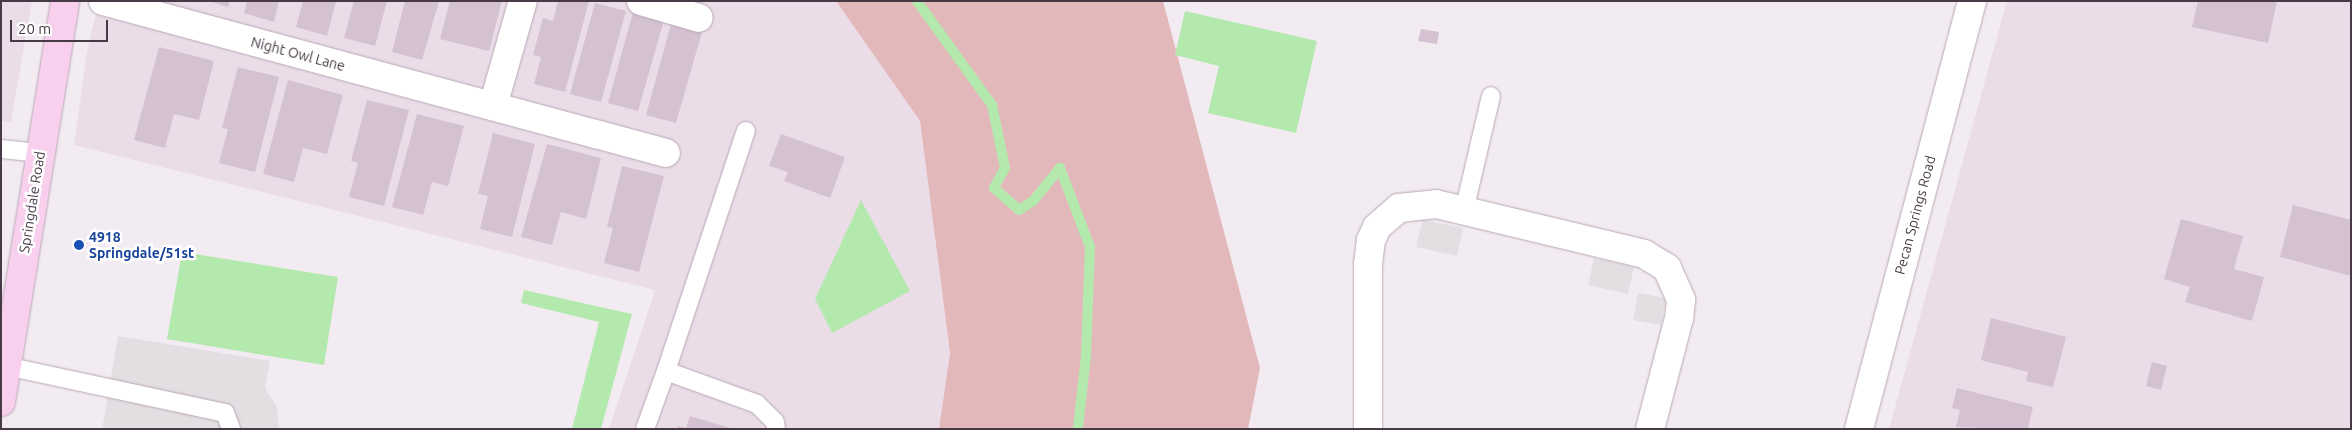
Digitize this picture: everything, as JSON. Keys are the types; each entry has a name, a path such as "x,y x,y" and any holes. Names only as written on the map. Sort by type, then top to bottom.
{"main road":[{"name":"Springdale Road","path":"1,402 65,1"}],"street":[{"name":"Night Owl Lane","path":"103,1 666,153"},
{"path":"493,106 523,1"},
{"path":"641,1 698,18"},
{"name":"Pecan Springs Road","path":"1860,429 1972,1"},
{"path":"1368,429 1368,264 1376,226 1399,208 1436,204 1644,254 1667,268 1681,300 1679,318 1650,429"}],"lane":[{"path":"1464,211 1491,96"},
{"path":"645,429 746,131"},
{"path":"1,149 40,154"},
{"path":"6,366 225,413 231,429"},
{"path":"666,371 757,404 775,422 776,429"}],"shaded area":[{"path":"1,1 32,1 11,122 1,121"},
{"path":"99,1 836,1 920,121 950,354 939,429 609,429 655,290 74,145 87,52"},
{"path":"836,1 1163,1 1260,368 1248,429 939,429 950,353 920,121"},
{"path":"2007,1 2351,1 2351,429 1889,429"},
{"path":"1185,11 1317,41 1296,133 1208,113 1219,66 1175,55"},
{"path":"861,200 910,291 832,333 815,299"},
{"path":"1423,220 1463,228 1457,256 1416,247"},
{"path":"182,252 338,277 324,365 167,339"},
{"path":"1594,258 1634,267 1628,294 1588,285"},
{"path":"524,290 632,314 601,429 572,429 599,322 521,303"},
{"path":"1638,293 1666,298 1661,325 1633,320"},
{"path":"118,336 270,361 265,388 277,407 279,429 102,429"}],"building":[{"path":"209,1 230,1 228,7"},
{"path":"247,1 279,1 274,22 244,13"},
{"path":"303,1 336,1 327,36 296,27"},
{"path":"354,1 387,1 375,46 344,38"},
{"path":"405,1 439,1 422,60 392,52"},
{"path":"450,1 502,1 489,51 440,39"},
{"path":"558,1 589,1 565,92 534,84 541,57 533,55 543,18 553,21"},
{"path":"2198,1 2277,1 2268,43 2192,27"},
{"path":"595,3 626,11 601,102 570,94"},
{"path":"633,12 664,20 638,111 608,103"},
{"path":"671,24 702,32 676,123 646,115"},
{"path":"1421,29 1439,32 1437,44 1418,41"},
{"path":"159,47 214,61 199,120 174,114 165,148 134,140"},
{"path":"238,67 279,77 255,172 219,163 228,129 222,128"},
{"path":"288,80 343,95 327,154 303,148 294,182 263,174"},
{"path":"367,100 409,110 384,206 349,197 358,163 351,161"},
{"path":"417,114 464,126 448,186 432,182 423,215 392,207"},
{"path":"493,133 535,144 512,237 480,229 488,196 478,194"},
{"path":"781,134 845,157 830,198 784,181 788,172 769,166"},
{"path":"547,144 601,158 586,219 561,212 552,245 521,237"},
{"path":"622,166 664,176 639,272 604,263 613,228 607,227"},
{"path":"2293,205 2351,220 2351,276 2280,257"},
{"path":"2181,219 2243,236 2234,269 2264,277 2252,321 2185,302 2190,287 2164,279"},
{"path":"1991,318 2066,337 2053,387 2026,381 2028,372 1981,360"},
{"path":"2152,362 2167,366 2161,390 2146,386"},
{"path":"1957,388 2033,407 2028,429 1956,427 1960,410 1952,408"},
{"path":"690,416 730,429 677,429 678,426 686,428"}],"waterway":[{"path":"917,1 992,105 1005,168 994,188 1019,210 1033,201 1060,168 1090,247 1086,356 1078,429"}],"place":[{"name":"4918 Springdale/51st","path":"79,245"}]}
